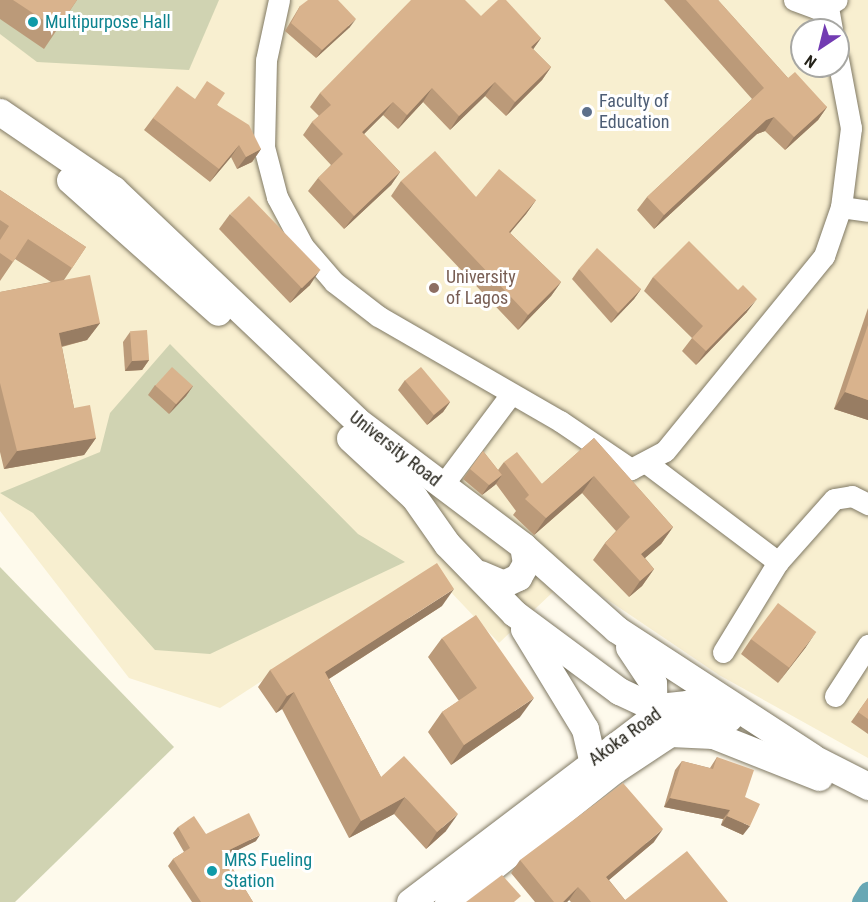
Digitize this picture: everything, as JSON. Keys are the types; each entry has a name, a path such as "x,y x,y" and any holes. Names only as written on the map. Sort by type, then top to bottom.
{"main road":[{"name":"University Road","path":"0,112 113,189 356,420 523,546 616,629 812,757"},
{"name":"University Road","path":"0,132 62,172 135,234 414,497 447,544 480,574 514,613 657,712 868,793"},
{"path":"480,574 503,584 518,577 526,563 523,546"},
{"path":"514,613 585,729 592,759"},
{"path":"616,629 648,672 657,712 643,749"},
{"name":"Akoka Road","path":"410,902 592,759 657,712 687,704 812,757 868,786"},
{"path":"448,902 643,749 670,733 712,735"}],"street":[{"path":"279,0 266,60 264,147 277,197 303,246 334,282 378,316 560,421 614,462 631,469 648,464 665,451 801,290 824,256 841,207 851,128 842,78"},
{"path":"794,0 807,8 832,3"},
{"path":"841,207 868,211"},
{"path":"442,486 511,394"},
{"path":"648,464 778,562"},
{"path":"723,652 778,562 834,499 852,496 868,504"},
{"path":"835,696 868,645"}],"shaded area":[{"name":"University of Lagos","path":"0,0 868,0 868,758 719,675 571,575 499,643 431,571 220,708 129,678 0,511"}],"green space":[{"path":"0,0 219,0 189,70 37,62 0,34"},
{"path":"170,344 358,534 405,562 210,654 155,650 33,513 0,493 100,452 110,413"},
{"path":"0,567 174,747 15,902 0,902"}],"building":[{"path":"13,0 77,0 57,29"},
{"path":"308,0 338,0 356,19 322,50 291,23 300,6"},
{"path":"411,0 465,0 481,16 498,0 506,0 541,38 531,47 551,67 515,102 495,82 459,116 432,88 407,115 393,102 362,132 400,172 354,216 318,178 343,154 312,122 331,105 320,93"},
{"path":"686,0 718,0 788,78 800,78 827,107 794,137 774,117 766,120 664,215 647,197 764,88"},
{"path":"207,81 225,93 217,105 249,125 261,149 246,157 239,145 219,169 153,118 177,86 195,99"},
{"path":"435,151 476,197 499,169 536,200 509,232 561,282 528,315 401,181"},
{"path":"0,190 86,247 72,268 28,239 13,262 0,253 0,240 9,226 0,220"},
{"path":"249,196 321,270 302,288 230,214"},
{"path":"689,241 738,290 743,285 757,299 706,351 692,338 703,326 653,277"},
{"path":"597,248 641,289 618,313 579,269"},
{"path":"90,275 100,323 59,333 74,408 90,405 96,438 17,451 0,383 0,292"},
{"path":"868,325 868,400 845,392"},
{"path":"147,330 149,360 132,361 130,331"},
{"path":"172,367 193,386 176,404 155,386"},
{"path":"421,367 450,401 434,415 405,380"},
{"path":"594,438 673,527 641,554 654,569 640,581 605,543 630,517 594,476 546,518 525,499 529,495 504,462 517,452 542,484"},
{"path":"483,451 502,475 489,485 470,469"},
{"path":"437,563 454,589 325,672 381,777 404,756 458,814 437,832 405,797 361,821 294,692 287,696 270,670"},
{"path":"778,603 816,632 789,668 751,639"},
{"path":"476,615 534,698 464,745 442,712 477,688 442,638"},
{"path":"868,698 868,719 858,712"},
{"path":"717,757 754,770 745,797 760,804 750,826 727,816 730,810 670,798 682,761 713,769"},
{"path":"623,783 663,829 606,877 625,900 687,851 728,902 591,902 578,887 563,902 554,902 520,860"},
{"path":"249,813 260,835 223,853 253,902 201,902 173,859 190,848 178,827 194,816 206,834"},
{"path":"502,875 521,896 514,902 466,902"}],"waterway":[{"path":"862,902 868,892"}],"place":[{"name":"Multipurpose Hall","path":"33,22"},
{"name":"Faculty of Education","path":"587,112"},
{"name":"University of Lagos","path":"434,288"},
{"name":"MRS Fueling Station","path":"212,871"}]}
